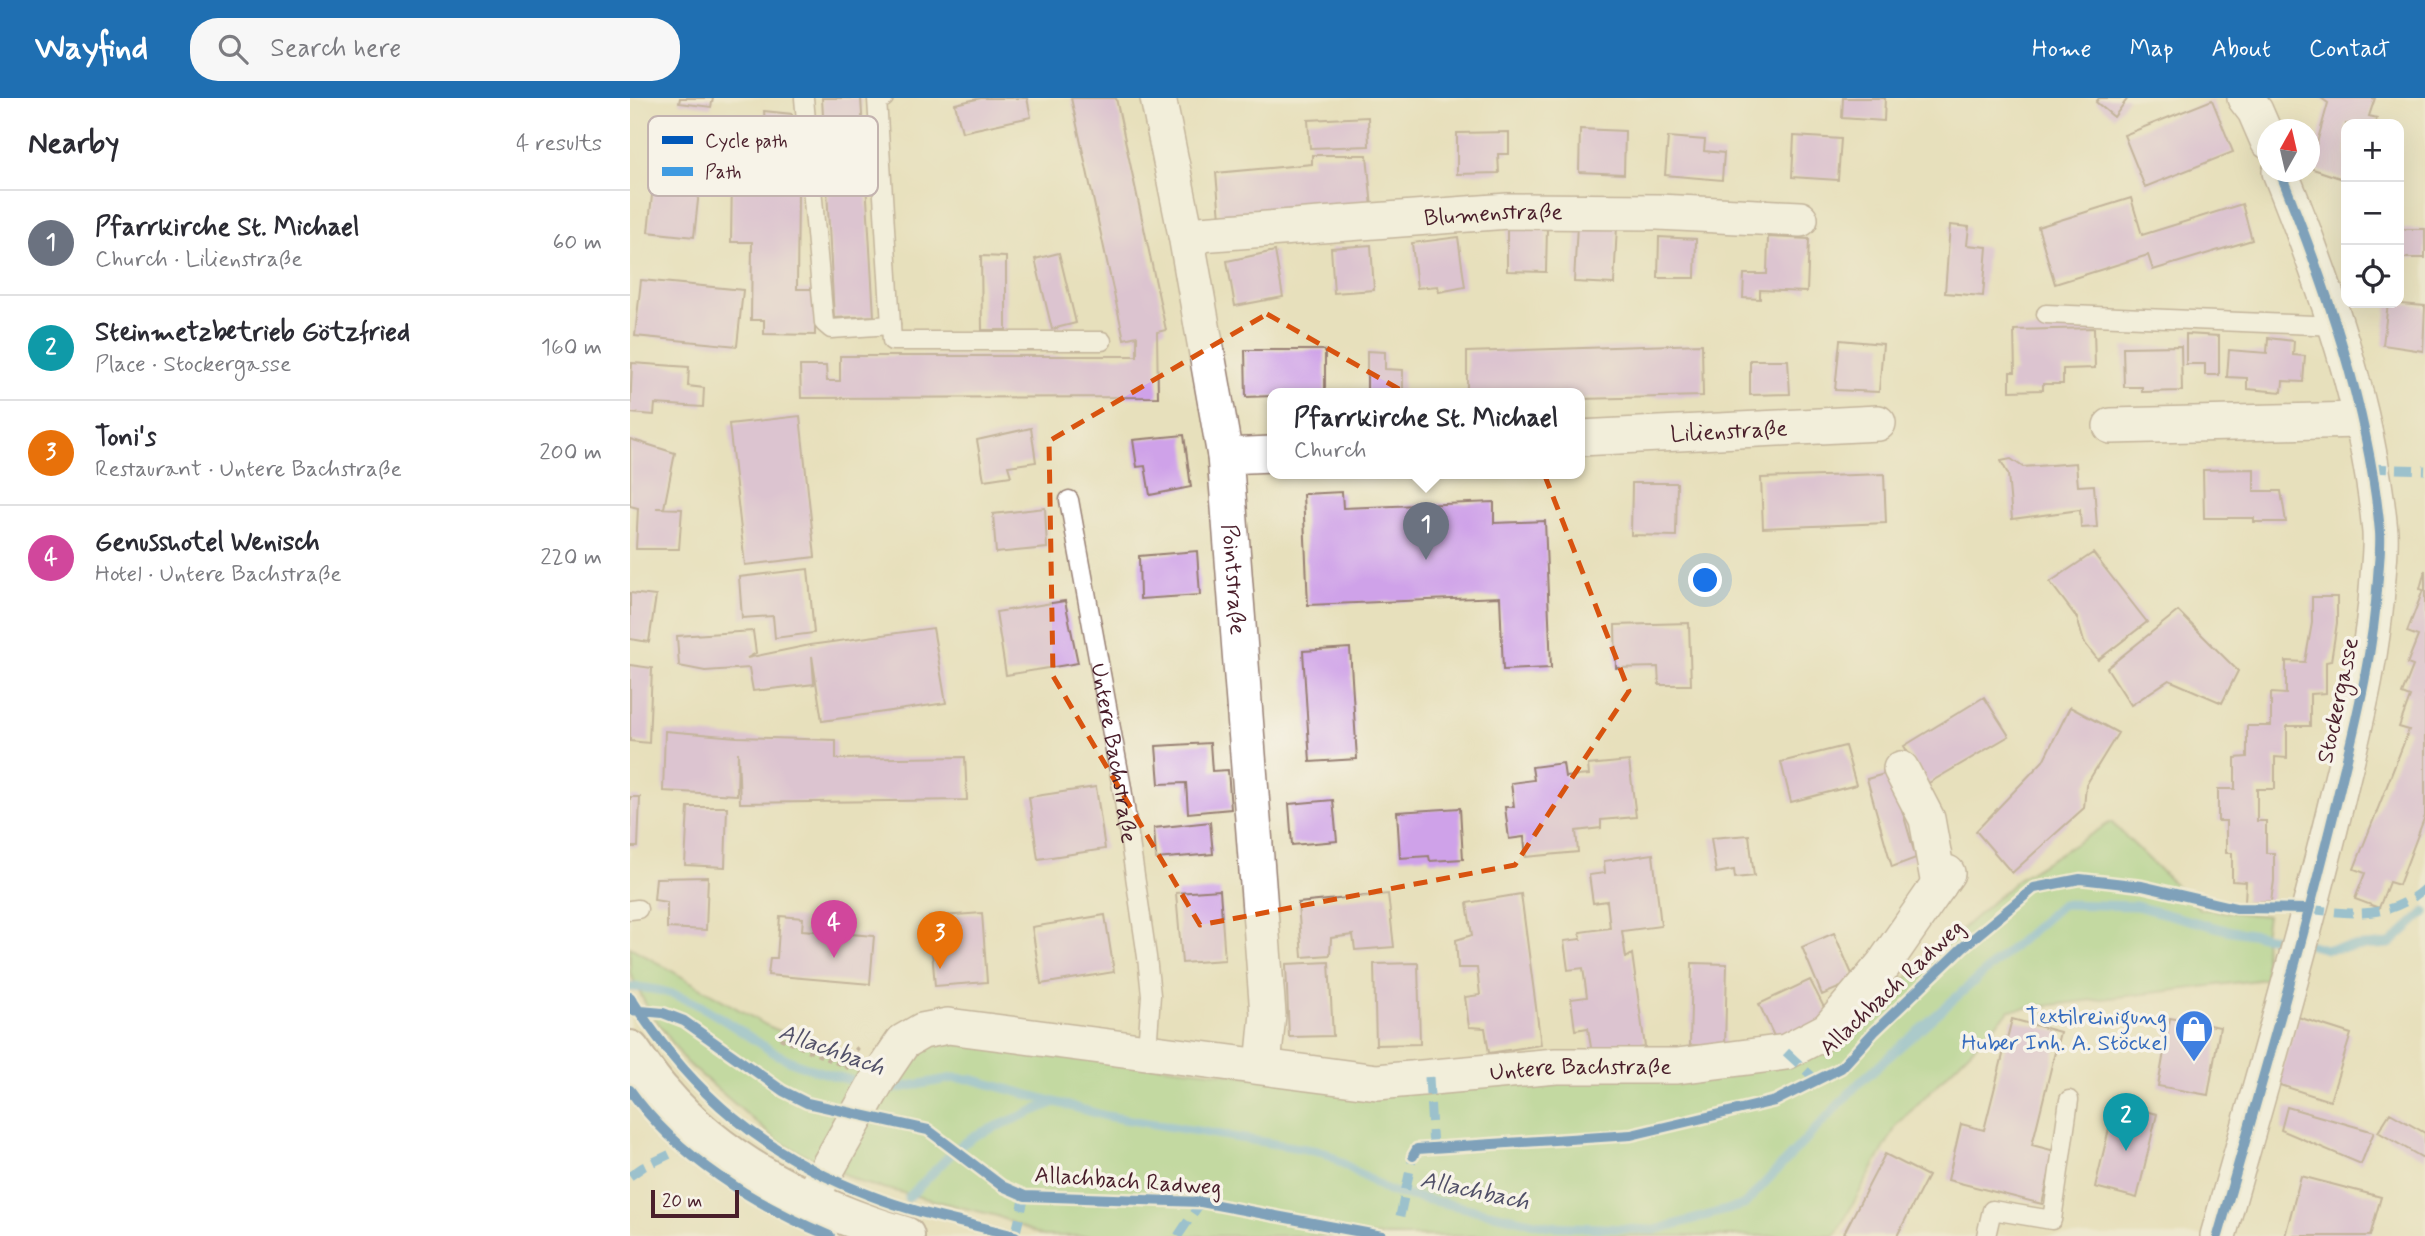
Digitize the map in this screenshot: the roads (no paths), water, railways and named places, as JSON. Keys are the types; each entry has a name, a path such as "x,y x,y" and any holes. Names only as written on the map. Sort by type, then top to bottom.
{"main road":[{"path":"630,1049 662,1094 712,1141 743,1164 809,1201 872,1227 905,1236"}],"street":[{"name":"Pointstraße","path":"1158,98 1186,234 1225,456 1268,1014 1263,1066"},
{"name":"Stockergasse","path":"2218,1236 2290,983 2365,684 2373,635 2380,534 2360,420 2337,326 2284,182"},
{"name":"Blumenstraße","path":"1186,234 1360,220 1548,210 1800,219"},
{"path":"2112,426 2360,420"},
{"name":"Lilienstraße","path":"1585,438 1878,424"},
{"path":"1225,456 1267,454"},
{"name":"Untere Bachstraße","path":"809,1201 846,1140 867,1075 903,1042 922,1031 948,1026 1377,1082 1556,1066 1677,1066 1786,1052 1828,1030 1884,964 1943,879 1927,819 1901,769"}],"lane":[{"path":"884,98 877,99 892,341 1102,341"},
{"path":"813,196 824,323 831,329 891,325"},
{"path":"2046,314 2337,326"},
{"name":"Untere Bachstraße","path":"1069,500 1122,788 1147,957 1151,995 1147,1050"},
{"path":"1986,1236 1992,1209 2052,1220 2069,1100"}],"waterway":[{"name":"Allachbach","path":"881,1088 887,1090 954,1078 971,1079 1106,1116 1324,1152 1388,1191 1549,1226 1655,1230 1744,1205 1860,1082 2062,904 2136,906 2226,930 2294,941"},
{"name":"Allachbach","path":"2307,944 2326,949 2390,944 2425,912"},
{"name":"Allachbach","path":"630,987 652,989 690,1001 786,1059 820,1072 868,1085"},
{"path":"908,1198 956,1149 976,1135 1055,1102"}],"place":[{"name":"Pfarrkirche St. Michael","path":"1426,560"},
{"name":"Genusshotel Wenisch","path":"834,958"},
{"name":"Toni's","path":"940,969"},
{"name":"Textilreinigung Huber Inh. A. Stöckel","path":"2194,1063"},
{"name":"Steinmetzbetrieb Götzfried","path":"2126,1151"}]}
